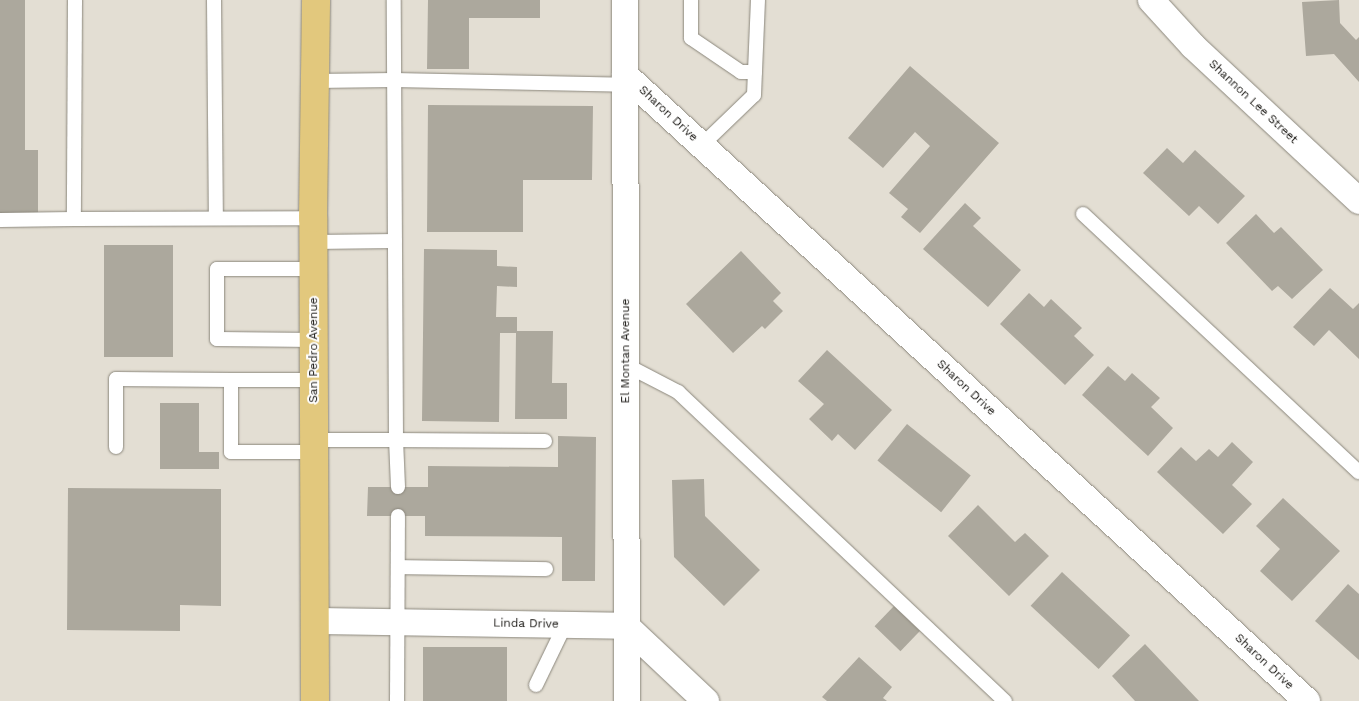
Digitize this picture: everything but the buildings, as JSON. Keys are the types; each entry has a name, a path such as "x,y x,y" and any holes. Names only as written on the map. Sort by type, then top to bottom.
{"main road":[{"name":"San Pedro Avenue","path":"316,0 314,243 316,701"}],"street":[{"name":"El Montan Avenue","path":"625,0 626,701"},
{"name":"Shannon Lee Street","path":"1151,0 1193,46 1359,200"},
{"name":"Sharon Drive","path":"625,80 702,145 1307,701"},
{"name":"Linda Drive","path":"316,621 626,626"},
{"path":"626,626 706,701"}],"lane":[{"path":"74,219 75,0"},
{"path":"214,0 216,218"},
{"path":"394,0 396,440 398,487"},
{"path":"691,0 691,38 741,72 755,72"},
{"path":"702,145 754,95 758,0"},
{"path":"315,81 625,80"},
{"path":"1083,214 1359,472"},
{"path":"0,220 216,218 314,243"},
{"path":"314,340 218,339 217,269 314,243 396,241"},
{"path":"626,365 678,392 1005,701"},
{"path":"116,446 116,379 314,380"},
{"path":"231,380 231,452 396,440 545,441"},
{"path":"397,701 398,516"},
{"path":"398,567 546,569"},
{"path":"536,685 565,625"}]}
